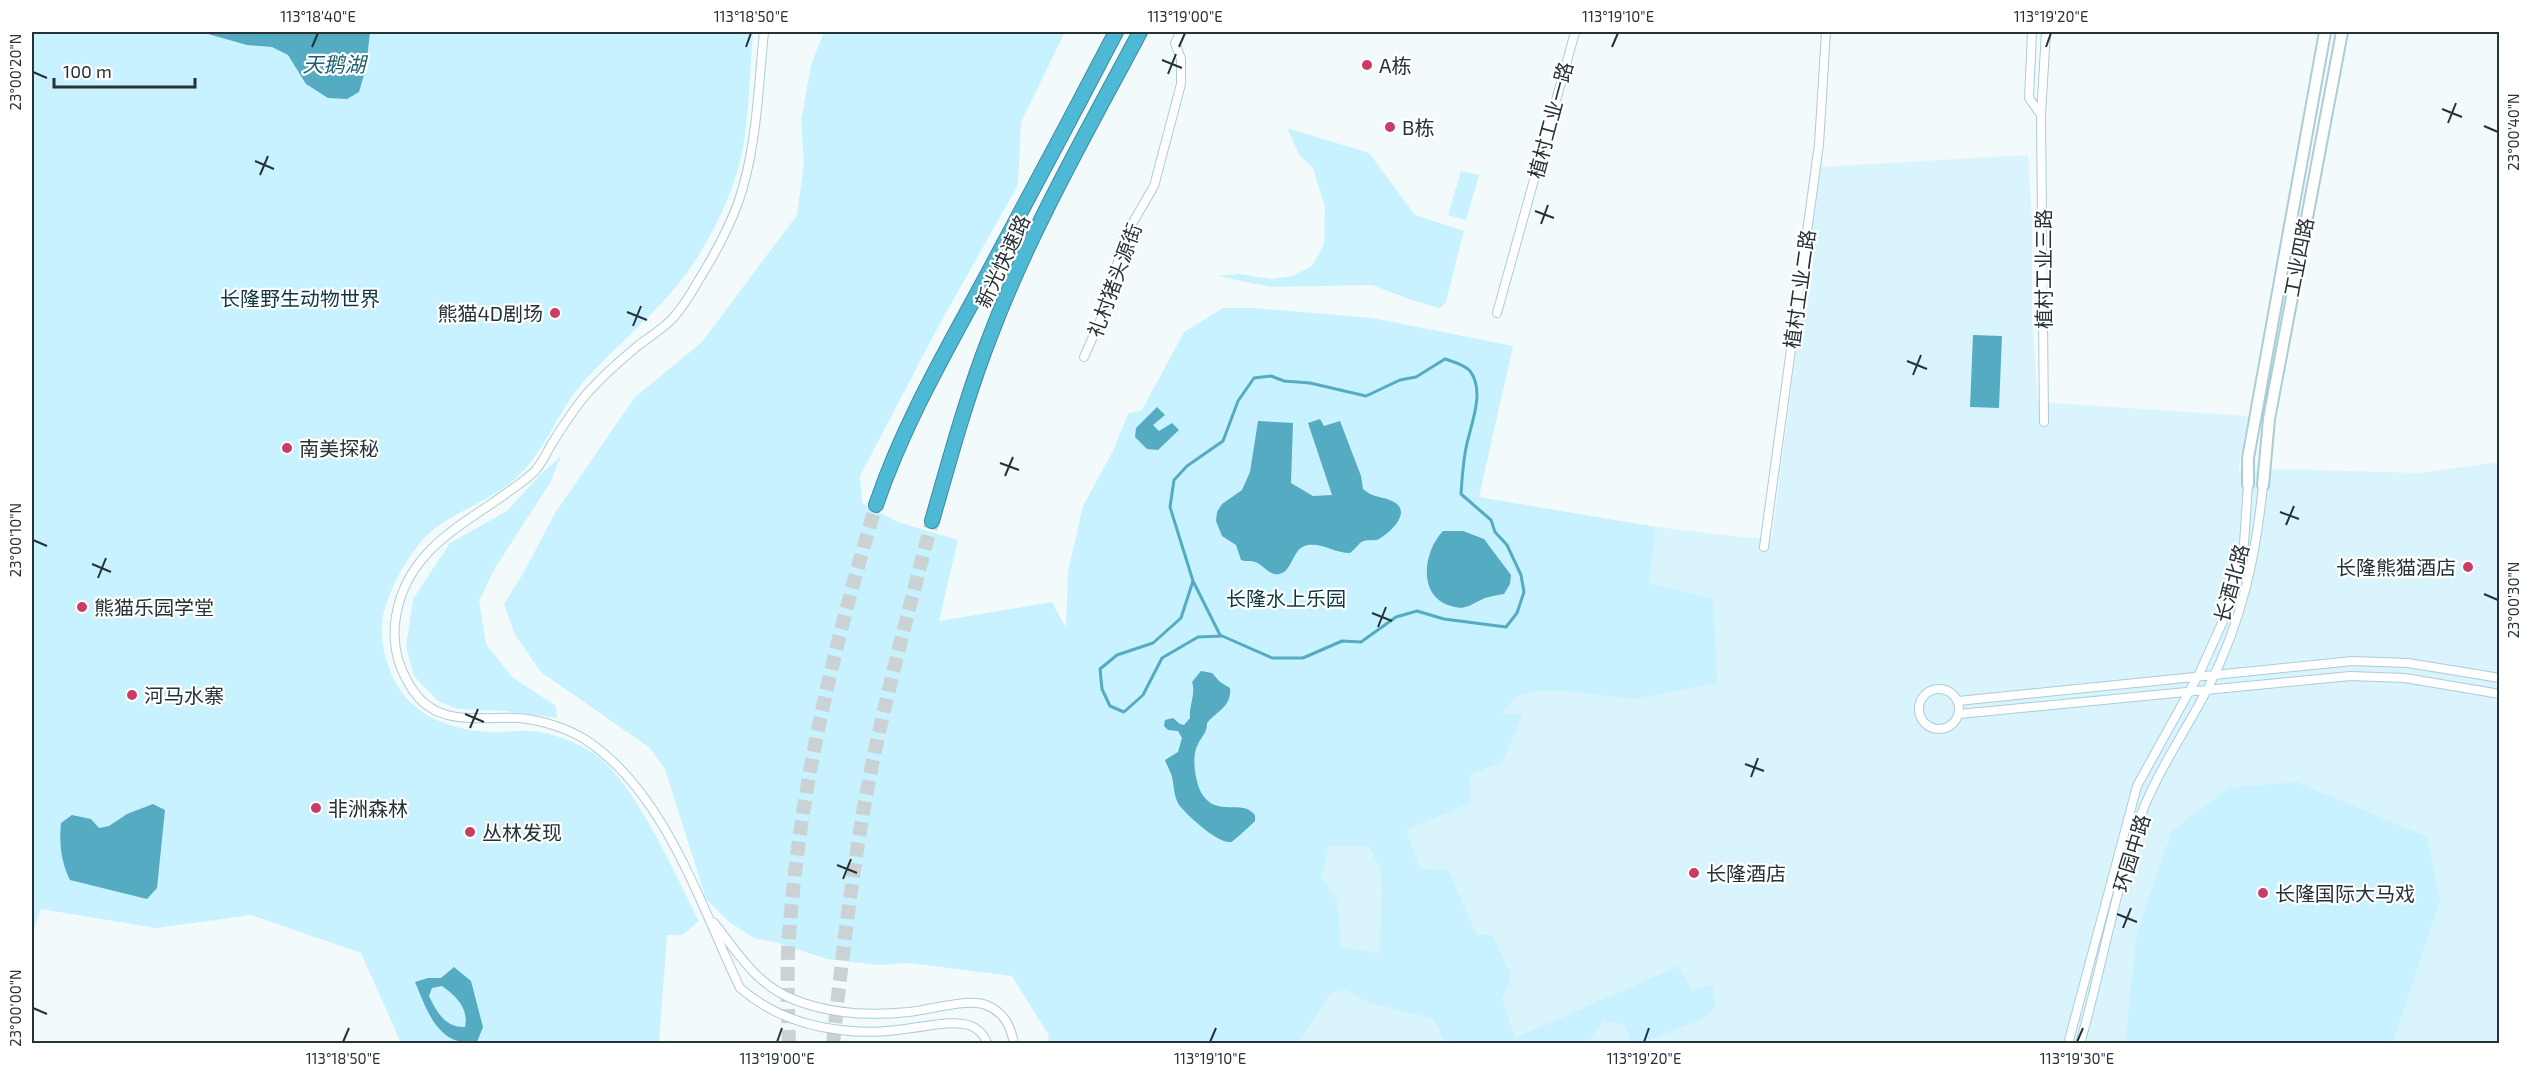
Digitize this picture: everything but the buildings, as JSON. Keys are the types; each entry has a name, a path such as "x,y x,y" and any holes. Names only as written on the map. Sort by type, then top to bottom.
{"highway":[{"name":"新光快速路","path":"876,505 890,466 927,382 1116,32"},
{"name":"新光快速路","path":"932,521 974,381 1012,282 1065,174 1140,32"}],"street":[{"path":"764,32 749,161 738,203 721,242 698,281 670,321 602,377 582,400 537,470 499,499 462,522 433,546 414,568 399,599 393,629 398,660 410,687 428,705 457,719 520,718 556,726 584,739 616,763 669,834 740,988 758,1003 781,1015 808,1024 841,1030 901,1030 956,1023 971,1026 984,1035 988,1044"},
{"name":"礼村猪头源街","path":"1084,357 1104,312 1125,236 1154,186 1181,84 1181,59 1175,43 1181,32"},
{"name":"植村工业一路","path":"1497,314 1575,32"},
{"name":"植村工业二路","path":"1764,547 1819,144 1826,32"},
{"name":"植村工业三路","path":"2032,32 2029,98 2041,115"},
{"name":"植村工业三路","path":"2044,422 2041,115 2046,32"},
{"name":"工业四路","path":"2248,484 2248,458 2325,32"},
{"name":"工业四路","path":"2263,484 2269,419 2292,285 2342,32"},
{"name":"长酒北路","path":"2197,677 2223,621 2234,584 2244,544 2248,484"},
{"name":"长酒北路","path":"2214,675 2238,619 2247,588 2257,542 2263,484"},
{"path":"1958,701 2353,661 2408,663 2499,678"},
{"name":"环园中路","path":"2080,1044 2139,822 2154,786 2214,675"},
{"path":"1959,714 2350,676 2405,678 2499,694"},
{"name":"环园中路","path":"2068,1044 2137,786 2197,677"},
{"path":"1943,689 1958,701 1959,714 1952,725 1939,729 1926,725 1920,713 1921,700 1930,691 1943,689"},
{"path":"707,915 753,974 769,988 794,1000 833,1010 869,1014 971,1004 984,1005 1006,1019 1012,1031 1014,1044"}],"shaded area":[{"path":"2028,155 2032,223 2032,317 2038,402 2248,416 2238,472 2242,468 2420,473 2499,462 2499,1043 2393,1043 2440,901 2125,1040 2125,1043 1260,1044 1299,862 1499,717 1516,697 1536,691 1563,691 1633,699 1656,527 1752,538 1772,537 1820,167"}],"green space":[{"name":"长隆野生动物世界","path":"32,32 753,32 748,108 742,153 726,202 703,248 678,285 576,391 536,455 516,478 486,499 444,522 425,537 393,586 382,624 384,649 391,674 407,698 426,715 450,725 475,731 538,732 571,741 593,753 608,766 638,806 653,830 699,921 682,935 667,935 659,1043 401,1043 361,953 251,915 156,928 41,909 32,933"},
{"name":"长隆水上乐园","path":"824,32 1065,32 1021,122 1018,185 938,327 860,476 862,503 898,522 958,540 939,621 1052,602 1066,628 1068,571 1083,506 1113,451 1128,414 1142,410 1184,332 1223,308 1254,308 1372,318 1513,346 1479,497 1656,527 1649,583 1713,599 1717,683 1633,699 1563,691 1536,691 1516,697 1501,715 1523,714 1502,762 1469,775 1471,803 1406,830 1420,869 1448,870 1477,935 1492,935 1511,975 1502,999 1515,1038 1679,966 1692,990 1713,984 1715,1007 1702,1019 1641,1043 1631,1043 1626,1026 1603,1020 1590,1040 1579,1043 1443,1044 1444,1038 1432,1018 1371,1003 1345,990 1330,993 1299,1043 1049,1043 1048,1034 1012,976 909,963 879,965 827,959 775,942 755,939 728,921 706,899 665,769 650,748 541,672 515,635 504,604 524,572 555,513 635,397 702,342 797,215 804,163 801,121 811,65","holes":["1329,845 1369,846 1382,874 1380,953 1341,948 1337,900 1321,878"]},
{"path":"1287,128 1369,153 1415,215 1464,231 1446,302 1440,308 1372,285 1271,287 1218,276 1239,274 1271,279 1293,276 1312,266 1324,245 1325,207 1313,168 1300,156"},
{"path":"1461,171 1479,175 1466,220 1448,215"},
{"path":"561,456 550,483 495,568 479,601 486,644 512,677 556,706 557,718 505,711 458,709 438,701 414,676 406,647 413,599 450,543 507,511"},
{"path":"2297,782 2427,837 2440,901 2393,1043 2125,1043 2137,932 2172,831 2229,788"}],"water":[{"name":"天鹅湖","path":"201,32 370,32 366,68 359,92 347,99 328,98 306,84 288,55 272,47 247,45"},
{"path":"1973,335 2002,336 1999,408 1970,407"},
{"path":"1157,407 1165,415 1153,425 1159,431 1172,423 1179,430 1158,450 1147,449 1135,437 1136,428"},
{"path":"1320,419 1324,426 1340,421 1361,476 1363,489 1394,502 1399,507 1401,512 1397,523 1377,540 1362,542 1350,553 1318,545 1303,547 1287,569 1279,574 1272,573 1255,562 1241,560 1236,545 1222,536 1216,521 1217,512 1222,504 1242,490 1250,472 1258,421 1293,423 1291,483 1313,496 1332,495 1308,423"},
{"path":"1443,531 1463,531 1484,539 1511,575 1510,584 1504,594 1487,597 1460,608 1443,603 1434,595 1429,586 1428,563 1436,540"},
{"path":"1201,671 1212,673 1230,688 1230,694 1223,708 1207,723 1196,749 1195,769 1200,789 1208,801 1215,805 1243,808 1255,815 1255,821 1231,842 1211,834 1179,805 1165,760 1178,752 1182,738 1178,731 1168,730 1164,726 1165,720 1173,718 1184,725 1190,718 1192,682"},
{"path":"153,804 165,810 157,888 147,899 70,880 61,852 61,823 72,815 91,819 99,828 109,826 127,814"},
{"path":"454,967 471,981 483,1027 477,1042 453,1039 436,1025 430,1015 415,982 428,978 441,978","holes":["442,986 456,998 463,1008 465,1027 452,1025 438,1013 429,996 432,988"]}],"waterway":[{"path":"1445,359 1468,369 1475,379 1477,389 1476,409 1464,459 1461,494 1491,520 1495,532 1507,545 1521,575 1524,592 1517,613 1506,627 1444,619 1417,611 1396,617 1361,642 1342,641 1303,658 1272,658 1220,635 1193,581 1170,507 1174,480 1187,466 1223,441 1238,401 1254,378 1271,376 1284,381 1310,383 1366,396 1400,380 1416,377 1445,359"},
{"path":"1193,581 1181,618 1153,643 1117,655 1100,669 1102,689 1110,706 1124,712 1143,695 1162,658 1198,637 1222,636"}],"tunnel":[{"path":"789,1044 788,952 799,838 808,782 831,670 876,505"},
{"path":"833,1044 850,899 870,776 894,667 932,521"}],"place":[{"name":"A栋","path":"1367,65"},
{"name":"B栋","path":"1390,127"},
{"name":"熊猫4D剧场","path":"555,313"},
{"name":"南美探秘","path":"287,448"},
{"name":"长隆熊猫酒店","path":"2468,567"},
{"name":"熊猫乐园学堂","path":"82,607"},
{"name":"河马水寨","path":"132,695"},
{"name":"非洲森林","path":"316,808"},
{"name":"丛林发现","path":"470,832"},
{"name":"长隆酒店","path":"1694,873"},
{"name":"长隆国际大马戏","path":"2263,893"}]}
